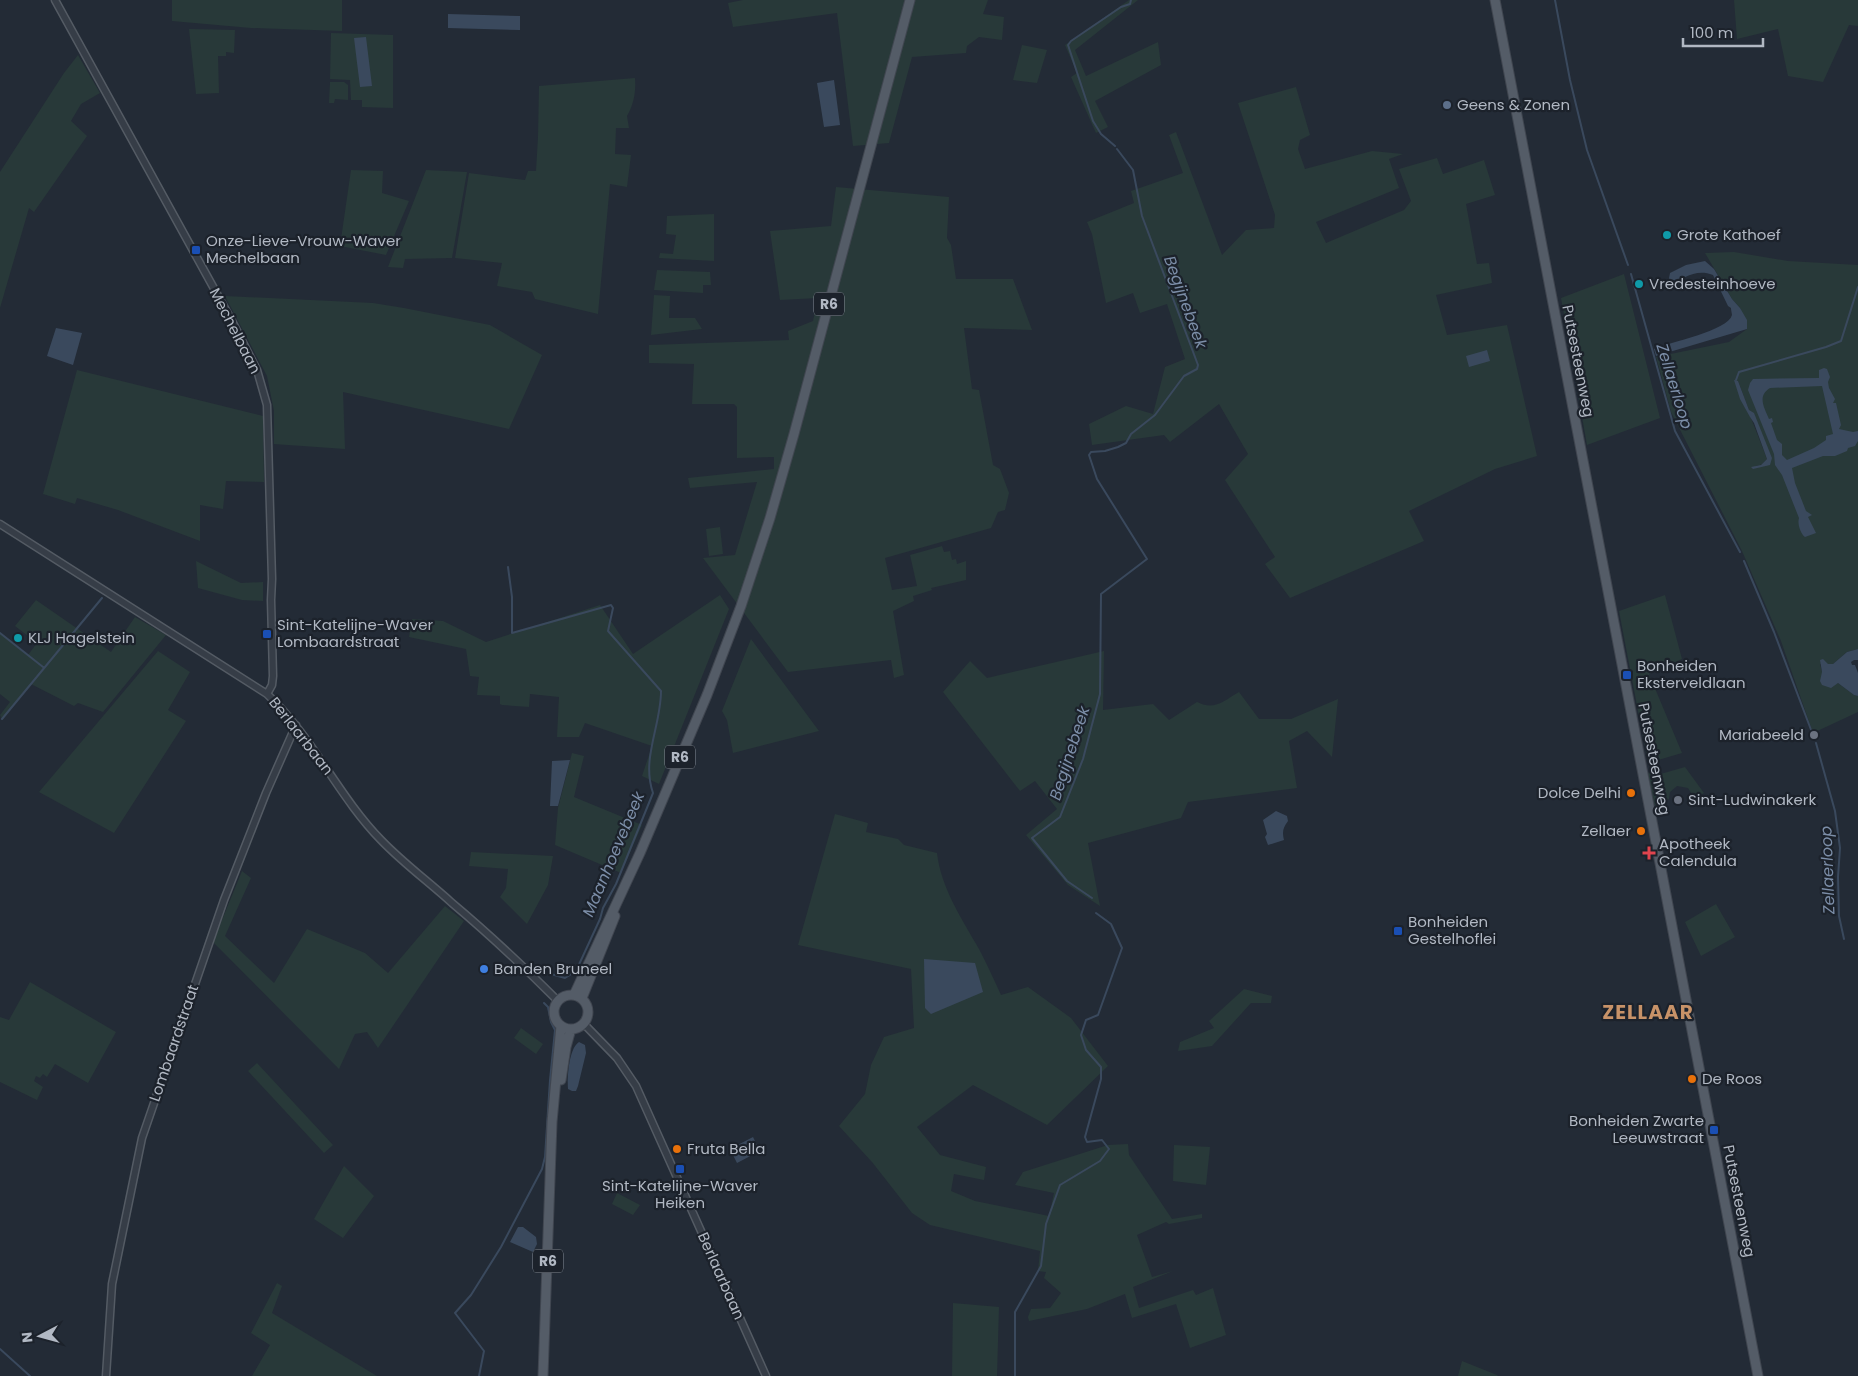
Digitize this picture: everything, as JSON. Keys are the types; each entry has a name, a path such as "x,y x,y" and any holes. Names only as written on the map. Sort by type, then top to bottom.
{"main road":[{"name":"R6","path":"578,996 604,927 622,895 707,695 737,619 792,443 910,0"},
{"name":"Putsesteenweg","path":"1495,0 1758,1376"},
{"path":"558,1001 565,996 578,996 586,1003 589,1012 584,1024 580,1027 571,1029 561,1026"},
{"name":"R6","path":"543,1376 553,1112 561,1026 556,1021 554,1014 558,1001"},
{"name":"R6","path":"553,1145 566,1047 571,1029"}],"street":[{"name":"Mechelbaan","path":"55,0 257,370 267,405 270,551 268,565 273,676 272,685 267,694"},
{"name":"Berlaarbaan","path":"0,524 267,694 283,708 314,748 361,817 382,841 525,968 558,1001"},
{"name":"Lombaardstraat","path":"106,1376 112,1284 142,1138 224,900 266,793 296,725"},
{"name":"Berlaarbaan","path":"584,1024 617,1058 636,1086 766,1376"}],"shaded area":[{"path":"172,0 342,0 342,31 251,28 172,21"},
{"path":"743,0 988,0 983,14 1004,17 1002,40 979,37 967,46 966,53 912,57 889,143 853,146 837,13 733,27 728,3"},
{"path":"1129,0 1138,0 1075,50 1086,76 1158,42 1161,65 1095,101 1108,127 1096,133 1071,77 1077,73 1065,45"},
{"path":"1734,0 1858,0 1858,26 1849,25 1823,82 1788,76 1778,29 1737,39"},
{"path":"189,29 235,30 234,53 226,52 226,56 218,56 219,93 196,94"},
{"path":"331,33 393,35 393,108 362,107 362,100 351,100 350,80 330,79"},
{"path":"1022,45 1047,50 1037,83 1013,80"},
{"path":"78,55 100,93 81,104 71,121 87,136 34,212 29,208 0,308 0,172 64,73"},
{"path":"635,78 634,98 627,116 629,128 616,128 615,154 631,155 627,187 610,184 598,314 535,299 532,292 497,286 502,263 455,258 469,173 525,180 528,171 536,171 539,86"},
{"path":"330,82 344,82 348,85 348,100 335,99 334,103 329,103"},
{"path":"1296,87 1310,135 1300,140 1298,149 1305,169 1372,151 1403,154 1389,159 1399,188 1316,222 1326,243 1404,210 1411,201 1399,169 1437,158 1443,174 1484,160 1495,195 1466,204 1477,264 1489,263 1492,283 1436,295 1447,335 1507,325 1537,456 1495,469 1409,511 1424,541 1290,598 1265,564 1275,557 1225,480 1248,454 1219,404 1170,442 1164,435 1092,445 1089,424 1126,406 1153,414 1165,367 1185,359 1167,304 1140,313 1133,293 1106,303 1092,234 1087,222 1134,203 1131,191 1183,173 1169,135 1176,132 1222,255 1246,230 1274,228 1275,215 1238,103"},
{"path":"351,170 383,171 382,193 409,201 386,255 340,246"},
{"path":"426,170 467,172 452,258 405,259 403,268 388,267"},
{"path":"836,187 949,197 947,238 951,245 956,279 1013,279 1032,330 964,328 972,389 979,390 993,465 1000,469 1009,493 1005,510 998,512 991,528 885,558 892,590 917,586 910,555 942,546 944,552 950,551 952,560 956,559 957,564 966,561 966,580 931,588 932,590 913,596 914,601 893,611 904,675 894,678 891,660 788,672 703,558 735,555 757,482 690,488 688,478 774,469 774,457 737,458 737,407 734,404 692,404 694,364 649,363 649,345 789,340 788,331 813,321 818,298 780,300 770,231 831,226"},
{"path":"714,214 714,261 659,258 660,253 673,254 676,235 666,234 667,216"},
{"path":"1734,252 1788,261 1858,265 1858,649 1847,652 1833,664 1820,664 1822,672 1834,684 1838,683 1858,696 1858,712 1813,733 1781,641 1742,551 1671,412 1656,357 1729,342 1747,329 1740,308 1732,299 1705,253","holes":["1738,381 1749,410 1772,458 1762,464 1767,459 1748,410"]},
{"path":"657,270 710,272 711,285 703,285 703,293 654,290"},
{"path":"1624,274 1660,418 1587,445 1561,298"},
{"path":"654,295 670,296 669,318 695,318 702,329 651,335"},
{"path":"225,296 373,303 404,308 490,325 542,355 509,429 343,392 345,449 274,444 274,411 267,376"},
{"path":"77,370 263,416 264,482 226,481 223,509 200,505 200,541 118,510 77,498 75,504 43,494"},
{"path":"720,527 723,554 709,556 706,529"},
{"path":"196,561 241,583 263,582 263,601 242,600 198,588"},
{"path":"720,595 729,609 659,784 642,776 652,746 585,723 579,737 557,737 559,697 530,694 529,707 502,705 500,704 500,696 477,695 479,677 470,676 466,649 409,637 412,619 443,621 486,642 600,605 633,654"},
{"path":"1665,595 1682,659 1649,674 1682,753 1648,763 1619,611"},
{"path":"36,600 111,652 135,617 166,635 103,712 78,703 74,706 31,684 2,719 0,715 10,702 0,694 0,633 28,655 37,643 15,626"},
{"path":"751,639 819,731 733,753 727,720 722,711"},
{"path":"158,651 190,672 168,710 186,721 114,833 39,792"},
{"path":"1104,651 1103,710 1153,704 1169,720 1197,702 1209,706 1219,704 1239,692 1259,719 1291,719 1338,699 1332,757 1307,731 1289,741 1297,788 1188,802 1181,818 1088,843 1100,906 1068,885 1026,835 1057,809 1035,781 1020,791 943,692 970,661 987,678"},
{"path":"572,753 584,756 574,797 642,825 621,873 555,845 558,808"},
{"path":"1685,767 1704,793 1695,799 1688,788 1677,786 1670,792 1669,799 1657,807 1654,804 1648,773 1653,771 1657,775"},
{"path":"835,814 868,823 866,832 898,839 904,845 937,853 939,866 948,891 1001,995 1028,987 1071,1018 1108,1066 1047,1125 973,1085 917,1127 940,1155 986,1167 984,1180 954,1174 951,1191 975,1201 1049,1216 1054,1193 1015,1185 1023,1172 1108,1145 1128,1144 1129,1155 1172,1219 1202,1214 1202,1218 1169,1224 1166,1222 1137,1235 1152,1277 1173,1271 1133,1287 1139,1308 1193,1290 1196,1295 1213,1288 1226,1335 1190,1348 1176,1304 1132,1318 1125,1294 1087,1309 1029,1321 1028,1317 1031,1309 1050,1308 1061,1293 1044,1278 1046,1272 1038,1271 1040,1251 930,1225 912,1213 872,1162 839,1126 865,1094 871,1065 884,1037 914,1028 911,969 798,945"},
{"path":"471,852 553,856 548,885 527,924 500,897 506,888 508,869 469,866"},
{"path":"242,871 251,878 225,936 274,983 307,929 365,953 388,973 445,906 464,921 378,1048 367,1032 355,1034 339,1069 213,942"},
{"path":"1716,904 1735,937 1701,956 1685,922"},
{"path":"30,982 116,1032 88,1083 55,1064 47,1077 43,1074 40,1078 36,1076 34,1081 43,1087 37,1100 0,1082 0,1017 9,1020"},
{"path":"1244,989 1272,996 1271,1003 1251,1003 1212,1046 1178,1051 1180,1042 1214,1028 1209,1021"},
{"path":"521,1028 543,1044 536,1054 514,1038"},
{"path":"257,1063 333,1145 324,1153 248,1071"},
{"path":"1174,1145 1210,1147 1206,1185 1173,1181"},
{"path":"344,1166 374,1196 343,1238 314,1219"},
{"path":"617,1193 640,1205 633,1215 612,1204"},
{"path":"277,1283 282,1286 272,1313 377,1376 252,1376 270,1345 251,1333"},
{"path":"953,1303 999,1307 997,1376 952,1376"},
{"path":"1462,1361 1497,1375 1498,1376 1458,1376"}],"water":[{"path":"448,14 520,16 520,30 448,28"},
{"path":"366,37 372,86 360,87 354,38"},
{"path":"834,80 840,125 824,127 817,83"},
{"path":"1705,261 1714,269 1732,299 1740,308 1747,320 1747,329 1656,356 1654,349 1710,331 1728,321 1732,315 1731,308 1728,306 1713,275 1700,273 1668,283 1670,273 1686,265"},
{"path":"56,328 82,333 73,365 47,356"},
{"path":"1487,350 1490,361 1469,367 1466,356"},
{"path":"1827,369 1830,377 1828,382 1829,388 1835,399 1833,403 1836,403 1841,425 1839,429 1853,432 1858,431 1858,441 1855,446 1835,456 1823,456 1792,468 1795,483 1806,511 1812,515 1808,517 1816,533 1805,537 1800,529 1799,518 1782,475 1775,465 1774,454 1748,390 1753,379 1819,378 1819,370","holes":["1822,386 1833,434 1826,436 1826,440 1814,448 1787,460 1782,455 1782,444 1777,440 1771,423 1773,422 1772,418 1769,419 1764,406 1763,398 1766,391 1770,388"]},
{"path":"1734,380 1738,381 1749,410 1754,413 1772,458 1770,465 1753,469 1751,467 1761,465 1767,459 1754,423 1740,399"},
{"path":"1858,649 1858,660 1851,662 1852,665 1855,665 1858,673 1858,696 1838,683 1831,688 1822,685 1820,681 1822,672 1820,660 1823,659 1828,664 1833,664 1847,652"},
{"path":"570,760 558,806 550,806 552,761"},
{"path":"1276,811 1287,816 1288,821 1283,832 1284,840 1268,845 1263,820"},
{"path":"924,959 975,963 983,992 931,1014 925,1008"},
{"path":"579,1042 585,1045 586,1053 578,1086 576,1091 572,1091 568,1089 569,1063 573,1050"},
{"path":"753,1137 760,1151 737,1163 730,1149"},
{"path":"518,1227 523,1227 536,1237 537,1244 533,1252 510,1242"}],"waterway":[{"name":"Begijnebeek","path":"1115,146 1101,134 1093,121 1068,45 1071,41 1121,7 1130,4 1131,0"},
{"name":"Zellaerloop","path":"1555,0 1570,80 1587,150 1628,265"},
{"name":"Begijnebeek","path":"1092,898 1067,881 1032,838 1060,817 1083,759 1100,694 1101,594 1147,559 1097,479 1089,455 1091,452 1105,451 1126,443 1131,434 1155,415 1184,376 1197,369 1198,365 1142,216 1133,170 1117,149"},
{"name":"Zellaerloop","path":"1631,274 1675,431 1740,552"},
{"path":"1736,380 1739,372 1841,341 1858,287"},
{"name":"Zellaerloop","path":"1744,561 1774,632 1813,735"},
{"name":"Maanhoevebeek","path":"508,567 512,597 512,633 611,605 613,608 608,631 661,691 650,755 649,768 653,793 616,884 603,908 600,919 576,971 565,978 551,974"},
{"path":"2,719 102,598"},
{"path":"0,633 43,667"},
{"name":"Zellaerloop","path":"1816,743 1835,811 1840,848 1838,877 1839,916 1844,939"},
{"name":"Begijnebeek","path":"1015,1376 1015,1312 1041,1266 1046,1224 1060,1185 1100,1161 1109,1149 1102,1140 1087,1142 1085,1137 1101,1079 1101,1067 1086,1050 1081,1035 1086,1020 1098,1015 1122,948 1111,924 1096,913"},
{"name":"Maanhoevebeek","path":"479,1376 484,1351 455,1313 471,1295 501,1247 542,1169 545,1157 555,1030 548,1007 544,1003"},
{"path":"0,1349 30,1376"}],"place":[{"name":"Geens & Zonen","path":"1447,105"},
{"name":"Grote Kathoef","path":"1667,235"},
{"name":"Onze-Lieve-Vrouw-Waver Mechelbaan","path":"196,250"},
{"name":"Vredesteinhoeve","path":"1639,284"},
{"name":"Sint-Katelijne-Waver Lombaardstraat","path":"267,634"},
{"name":"KLJ Hagelstein","path":"18,638"},
{"name":"Bonheiden Eksterveldlaan","path":"1627,675"},
{"name":"Mariabeeld","path":"1814,735"},
{"name":"Dolce Delhi","path":"1631,793"},
{"name":"Sint-Ludwinakerk","path":"1678,800"},
{"name":"Zellaer","path":"1641,831"},
{"name":"Apotheek Calendula","path":"1649,853"},
{"name":"Bonheiden Gestelhoflei","path":"1398,931"},
{"name":"Banden Bruneel","path":"484,969"},
{"name":"De Roos","path":"1692,1079"},
{"name":"Bonheiden Zwarte Leeuwstraat","path":"1714,1130"},
{"name":"Fruta Bella","path":"677,1149"},
{"name":"Sint-Katelijne-Waver Heiken","path":"680,1169"}],"district":[{"name":"ZELLAAR","path":"1648,1012"}]}
